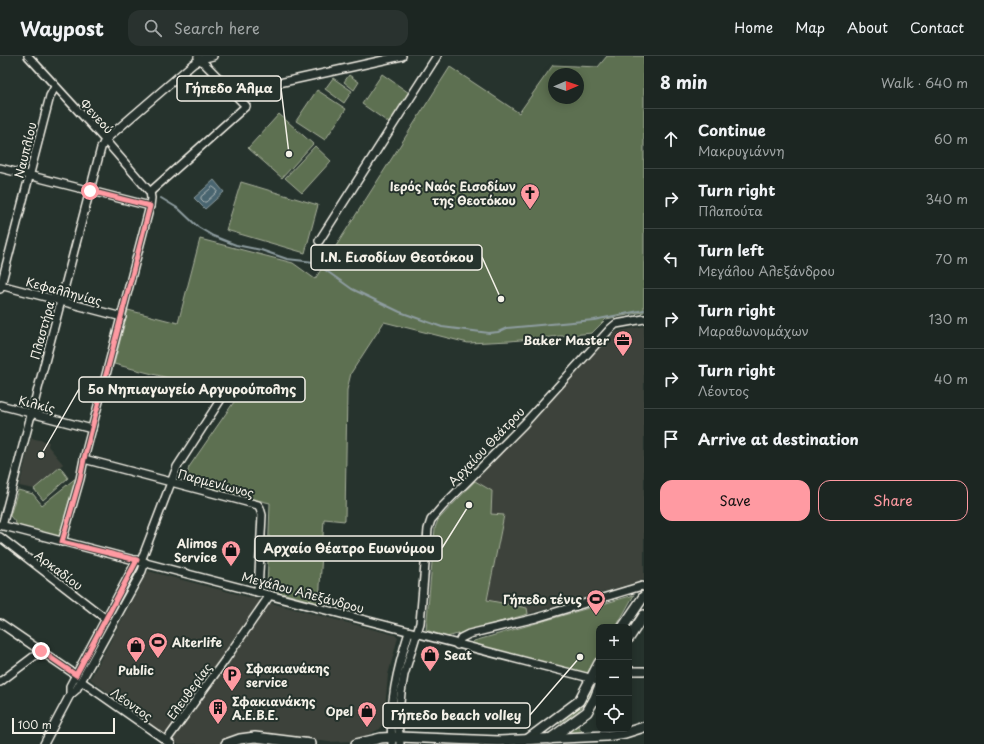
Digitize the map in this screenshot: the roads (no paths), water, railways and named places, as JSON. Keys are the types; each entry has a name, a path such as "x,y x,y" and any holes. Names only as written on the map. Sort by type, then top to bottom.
{"street":[{"name":"Φενεού","path":"28,56 105,140 150,192"},
{"path":"105,140 199,58 213,56"},
{"path":"234,93 372,60 402,56"},
{"path":"319,241 437,56"},
{"path":"62,542 80,479 150,206 150,192 246,106 199,58"},
{"name":"Ναυπλίου","path":"0,287 50,96 55,87"},
{"name":"Πλαστήρα","path":"1,526 101,148 105,140"},
{"path":"0,168 150,206"},
{"name":"Κεφαλληνίας","path":"0,287 122,317"},
{"name":"Αρχαίου Θεάτρου","path":"395,741 404,675 420,623 428,529 431,520 524,424 610,329 616,324 644,319"},
{"path":"70,695 70,686 106,619 141,561 180,460 223,396"},
{"name":"Κιλκίς","path":"0,405 92,429"},
{"name":"Παρμενίωνος","path":"84,459 254,504 260,508 262,515 258,592"},
{"name":"Μεγάλου Αλεξάνδρου","path":"1,526 141,561 595,680"},
{"name":"Αρκαδίου","path":"0,537 106,619"},
{"path":"44,744 70,695 76,690 142,571 141,561"},
{"path":"457,645 461,638 469,634 536,618 642,586 644,587"},
{"name":"Ελευθερίας","path":"168,742 270,595"},
{"path":"625,624 644,596"},
{"path":"632,633 644,615"},
{"path":"0,623 76,675"},
{"path":"395,741 391,712 395,683 409,632"},
{"path":"0,682 41,651"},
{"path":"632,671 644,671"},
{"path":"528,739 577,704 595,680"},
{"name":"Λέοντος","path":"81,681 168,742"},
{"path":"550,739 587,712 596,696"},
{"path":"356,744 427,738 486,741 550,739 619,734 644,727"},
{"path":"226,744 240,739 255,737 311,744"},
{"path":"413,744 418,740 427,738"}],"water":[{"path":"214,180 224,192 205,209 194,198"}],"waterway":[{"path":"161,198 179,209 198,227 213,236 236,245 261,250 287,259 314,262 352,289 400,312 442,327 489,333 498,332 507,328 594,320 644,310"}],"place":[{"name":"Γήπεδο Άλμα","path":"289,154"},
{"name":"Ιερός Ναός Εισοδίων της Θεοτόκου","path":"530,210"},
{"name":"Ι.Ν. Εισοδίων Θεοτόκου","path":"501,299"},
{"name":"Baker Master","path":"623,357"},
{"name":"5ο Νηπιαγωγείο Αργυρούπολης","path":"41,455"},
{"name":"Αρχαίο Θέατρο Ευωνύμου","path":"469,505"},
{"name":"Alimos Service","path":"231,567"},
{"name":"Γήπεδο τένις","path":"596,616"},
{"name":"Γήπεδο beach volley","path":"580,657"},
{"name":"Alterlife","path":"158,659"},
{"name":"Public","path":"136,663"},
{"name":"Seat","path":"430,672"},
{"name":"Σφακιανάκης service","path":"232,692"},
{"name":"Σφακιανάκης Α.Ε.Β.Ε.","path":"218,725"},
{"name":"Opel","path":"367,728"}]}
